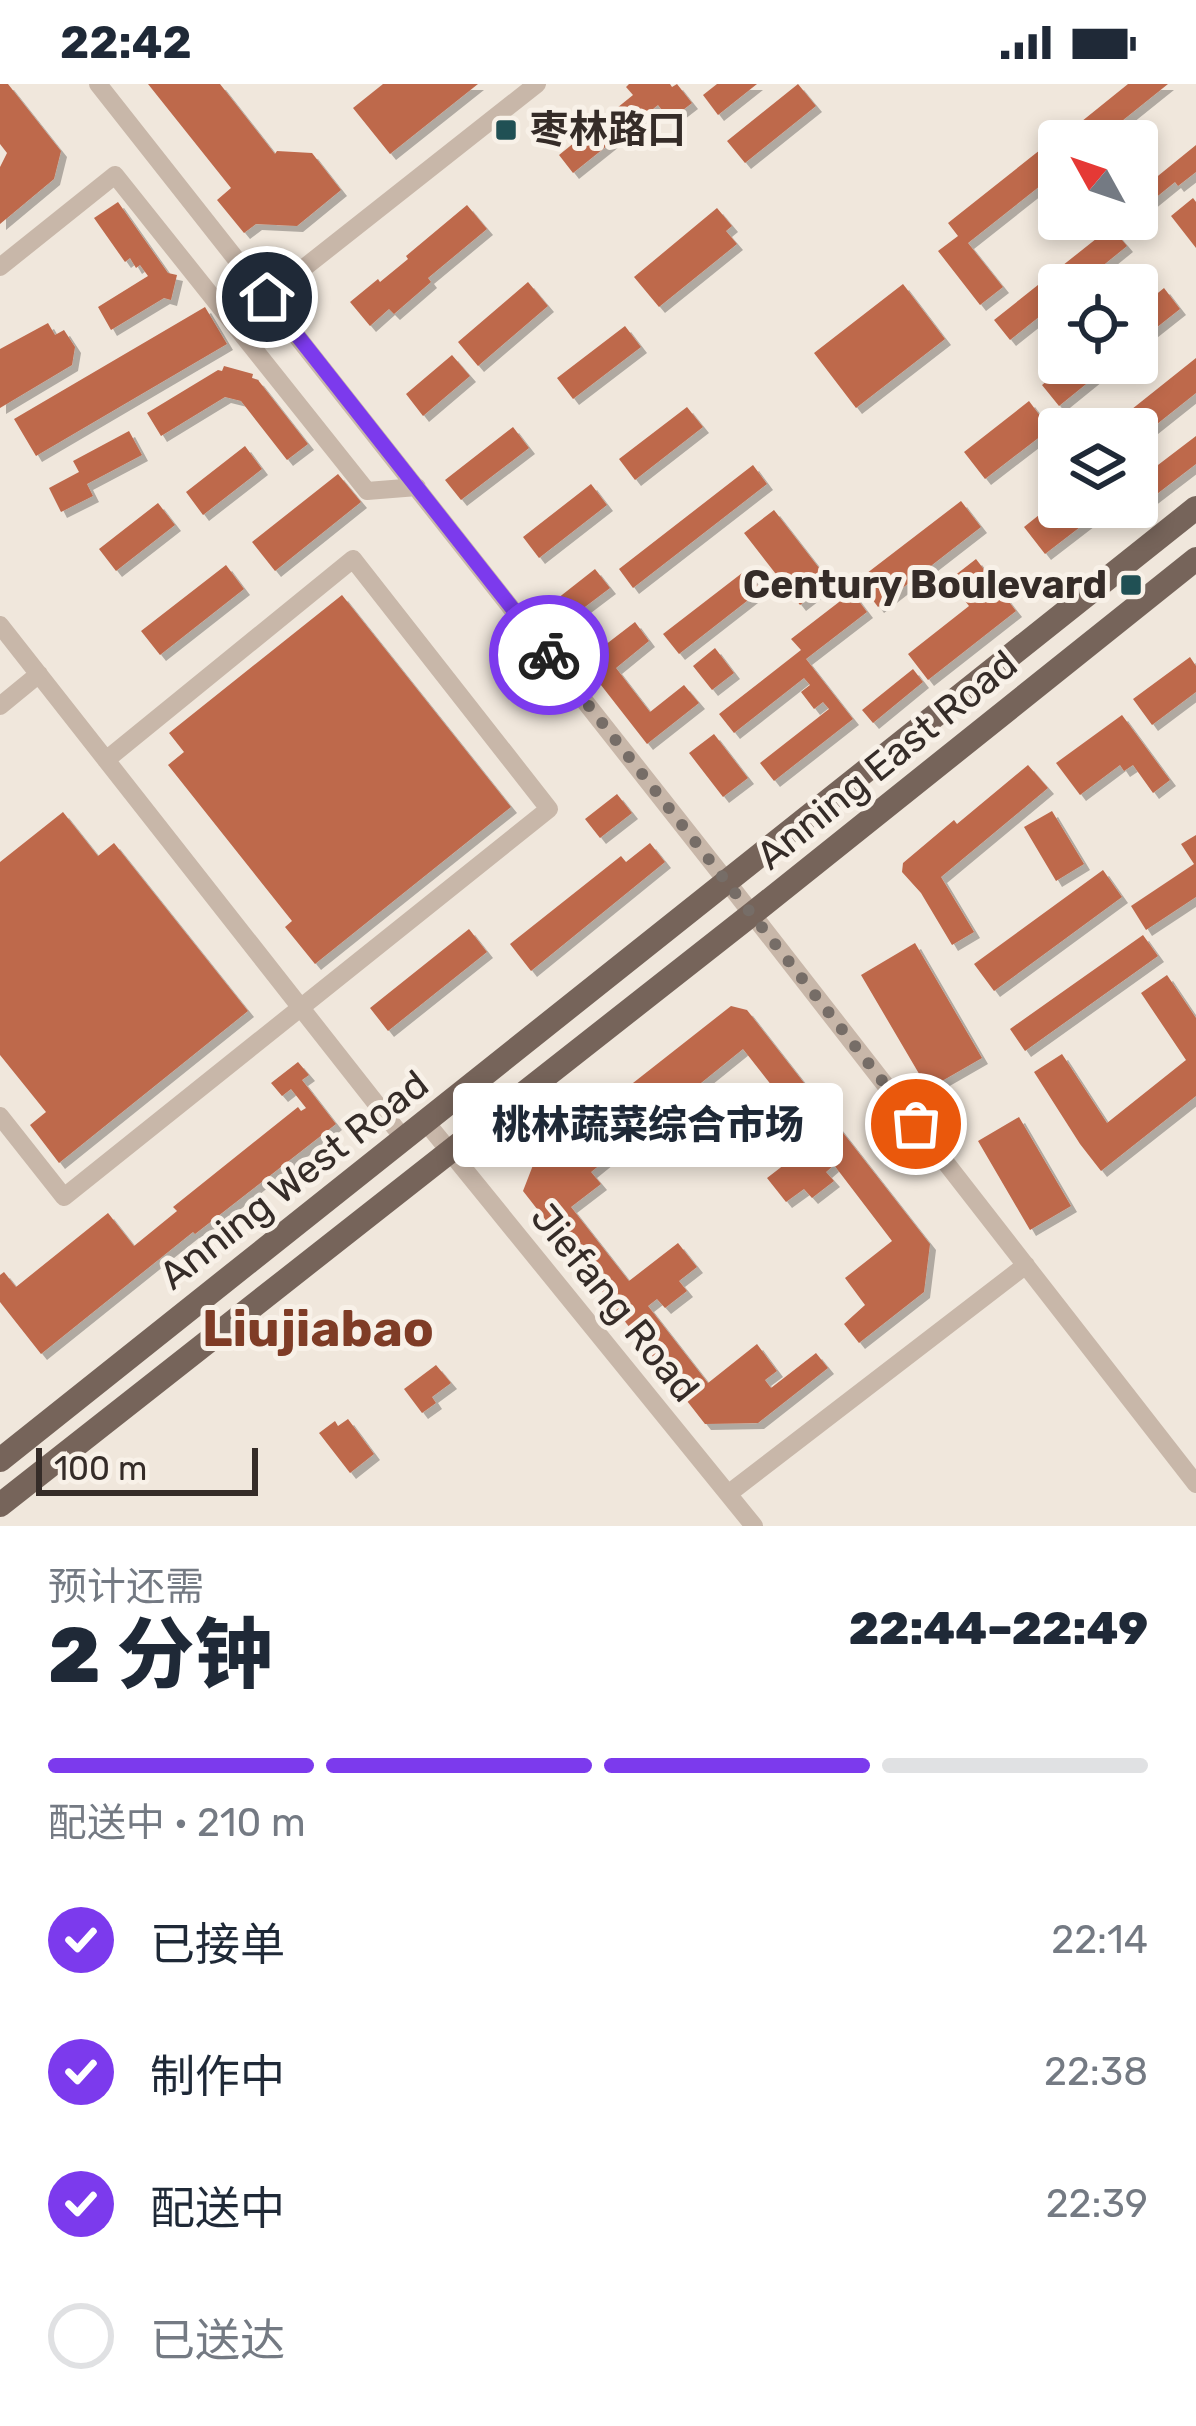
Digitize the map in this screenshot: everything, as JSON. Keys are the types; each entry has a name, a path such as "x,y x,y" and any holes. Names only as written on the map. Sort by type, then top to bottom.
{"main road":[{"name":"Anning West Road","path":"0,1460 1196,508"},
{"name":"Anning East Road","path":"0,1505 1196,559"}],"street":[{"path":"98,84 1196,1484"},
{"path":"267,297 537,84"},
{"path":"0,267 116,175 368,491 417,487"},
{"path":"0,1116 64,1197 549,809 352,559 106,760"},
{"path":"0,625 404,1139"},
{"path":"0,706 39,674"},
{"name":"Jiefang Road","path":"425,1121 754,1526"},
{"path":"728,1494 1026,1265"}],"building":[{"path":"0,84 8,84 61,151 54,179 0,224 0,167 7,153 0,144"},
{"path":"148,84 220,84 275,154 312,153 341,190 297,226 256,224 244,233 217,200 231,188"},
{"path":"383,84 478,84 390,154 353,108"},
{"path":"677,84 692,103 670,120 658,105 573,173 559,155 633,95 626,87"},
{"path":"717,84 757,84 718,115 703,95"},
{"path":"798,84 816,106 745,163 727,141"},
{"path":"1128,84 1168,84 1123,120 1083,120"},
{"path":"1196,145 1196,172 1158,196 1158,176"},
{"path":"1038,152 1038,188 968,243 1003,287 980,305 938,251 958,236 948,223"},
{"path":"1193,198 1196,202 1196,248 1171,216"},
{"path":"118,202 168,273 177,275 171,300 164,298 111,330 98,307 148,276 130,258 125,262 94,218"},
{"path":"467,205 487,229 428,278 431,282 394,314 389,309 370,326 350,302 408,259"},
{"path":"717,208 732,226 726,231 737,244 659,307 634,277"},
{"path":"1095,240 1122,240 1127,246 1105,264 1064,264"},
{"path":"528,282 548,306 478,366 458,342"},
{"path":"903,284 945,339 856,408 814,353"},
{"path":"1038,285 1038,318 1010,340 994,320"},
{"path":"1164,288 1180,309 1158,326 1158,293"},
{"path":"205,307 227,344 36,456 14,419"},
{"path":"48,323 55,335 64,330 75,347 72,365 0,408 0,349"},
{"path":"625,326 641,347 573,399 557,378"},
{"path":"452,355 470,376 423,416 406,394"},
{"path":"1196,358 1196,393 1158,423 1158,408 1133,408"},
{"path":"224,366 253,374 308,444 287,460 241,401 225,397 161,436 147,413"},
{"path":"1043,384 1086,384 1059,406"},
{"path":"1029,401 1038,413 1038,438 985,479 964,452"},
{"path":"687,407 703,427 635,480 619,459"},
{"path":"513,427 529,448 461,500 445,480"},
{"path":"129,431 142,455 87,484 93,496 61,512 49,488 79,472 73,461"},
{"path":"1196,436 1196,464 1158,493 1158,465"},
{"path":"245,446 262,469 203,515 186,492"},
{"path":"753,465 767,484 633,588 619,569"},
{"path":"338,474 361,502 275,571 252,542"},
{"path":"591,484 607,505 539,558 523,537"},
{"path":"961,501 981,527 878,607 858,580"},
{"path":"158,503 175,525 116,571 99,549"},
{"path":"774,510 830,582 800,605 744,533"},
{"path":"1038,516 1038,528 1079,528 1045,554 1024,527"},
{"path":"976,559 1016,611 928,680 908,654 969,606 949,580"},
{"path":"226,565 244,589 160,655 141,631"},
{"path":"595,569 610,588 573,616 588,636 569,651 539,613"},
{"path":"746,570 761,590 679,654 663,634"},
{"path":"852,592 867,612 806,659 853,719 774,781 760,763 829,709 823,702 814,709 801,692 810,685 804,678 734,733 719,714 801,650 791,639"},
{"path":"342,595 511,807 315,964 285,927 292,921 168,765 184,752 169,733"},
{"path":"635,622 649,641 616,668 650,712 684,685 699,703 647,744 583,662"},
{"path":"715,648 734,673 712,690 693,666"},
{"path":"1190,657 1196,666 1196,692 1152,725 1133,699"},
{"path":"913,669 923,682 873,723 862,710"},
{"path":"1122,715 1170,780 1153,793 1133,765 1124,771 1120,765 1080,795 1056,763"},
{"path":"714,734 748,778 723,797 689,753"},
{"path":"1028,765 1048,788 941,877 974,932 952,945 921,893 902,872 903,863"},
{"path":"617,794 632,813 600,838 585,819"},
{"path":"1052,811 1084,864 1056,881 1024,827"},
{"path":"63,812 98,856 114,843 248,1011 59,1163 30,1125 46,1112 0,1055 0,862"},
{"path":"1196,835 1196,897 1146,930 1131,906 1194,864 1181,844"},
{"path":"650,843 665,862 531,971 510,944 621,856 626,862"},
{"path":"1103,870 1122,897 994,991 974,964"},
{"path":"469,929 487,952 388,1031 370,1008"},
{"path":"1143,935 1158,956 1025,1051 1010,1029"},
{"path":"915,943 982,1058 928,1089 861,975"},
{"path":"1167,975 1196,1018 1196,1096 1101,1171 1034,1072 1062,1054 1107,1123 1186,1060 1141,993"},
{"path":"731,1006 747,1010 930,1244 924,1292 859,1343 844,1324 865,1305 845,1278 892,1241 834,1165 826,1172 834,1181 812,1198 804,1189 786,1202 767,1178 815,1141 743,1049 591,1172 601,1184 571,1207 629,1281 678,1243 697,1267 679,1281 687,1291 665,1308 657,1299 648,1306 708,1383 757,1344 777,1371 765,1380 771,1388 816,1353 828,1368 758,1423 705,1424 523,1191 535,1160"},
{"path":"298,1062 309,1075 302,1080 336,1124 41,1354 0,1302 0,1275 4,1272 16,1287 108,1213 134,1246 177,1211 173,1207 298,1107 306,1108 291,1089 282,1096 271,1083"},
{"path":"1019,1117 1071,1206 1030,1230 978,1141"},
{"path":"436,1365 451,1383 432,1397 436,1403 422,1413 404,1389"},
{"path":"348,1419 374,1454 350,1473 319,1433 335,1421 338,1426"}],"way so far":[{"path":"549,655 916,1124"}],"place":[{"name":"枣林路口","path":"506,130"},
{"name":"Century Boulevard","path":"1131,585"},
{"name":"桃林蔬菜综合市场","path":"916,1124"}],"district":[{"name":"Liujiabao","path":"318,1328"}],"route":[{"path":"267,297 549,655"}]}
